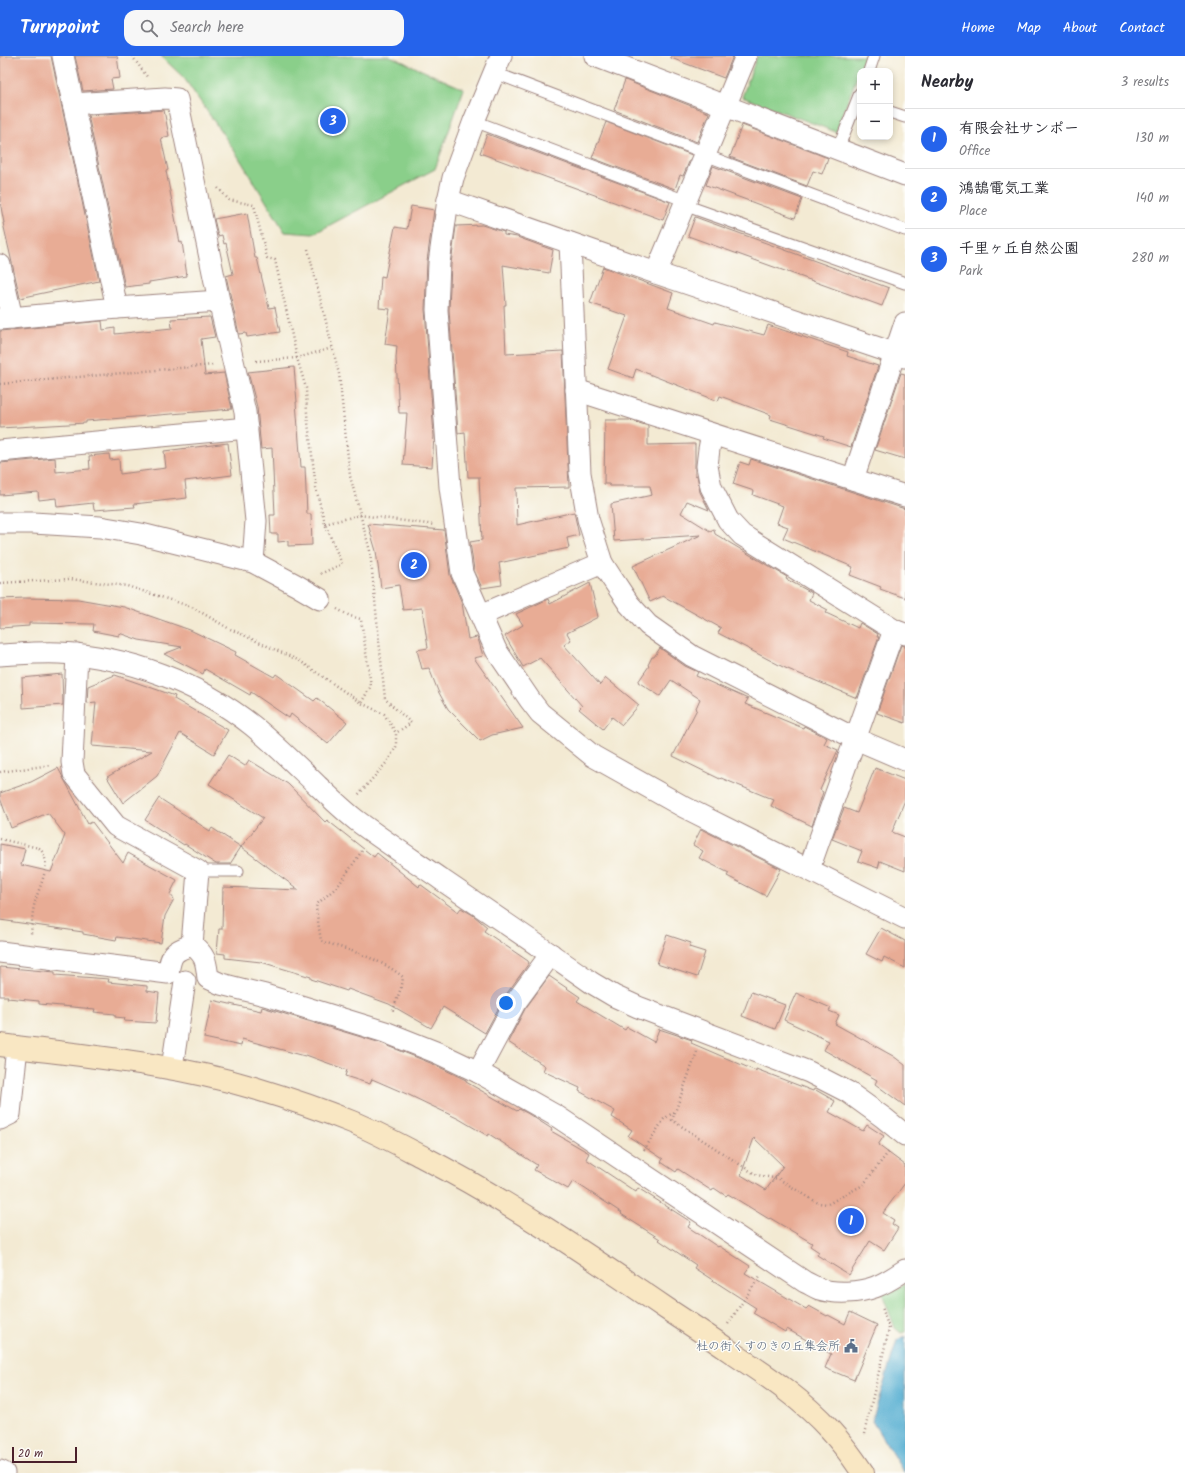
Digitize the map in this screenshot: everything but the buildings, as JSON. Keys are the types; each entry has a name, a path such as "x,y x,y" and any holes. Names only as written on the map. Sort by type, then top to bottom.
{"street":[{"path":"63,56 116,308"},
{"path":"595,56 905,175"},
{"path":"656,273 746,56"},
{"path":"498,64 474,121 453,178 448,200 440,264 437,310 450,487 462,573 496,650 540,713 593,756 684,806 905,918"},
{"path":"73,104 165,98 177,99 219,301 245,412 256,521 253,562"},
{"path":"448,200 900,356"},
{"path":"570,243 580,474 588,519 602,563 629,604 648,625 666,640 692,656 856,739 905,760"},
{"path":"0,265 6,318 116,308 219,301"},
{"path":"853,479 900,356 905,323"},
{"path":"576,390 905,496"},
{"path":"0,451 247,428"},
{"path":"712,434 708,449 707,466 711,487 728,520 742,535 900,632 856,739 808,869"},
{"path":"0,523 33,523 100,527 141,534 253,562 320,599"},
{"path":"480,615 602,563"},
{"path":"0,655 41,652 77,654 121,662 176,680 200,692 253,726 344,810 375,834 592,983 614,996 638,1007 809,1072 848,1092 904,1134"},
{"path":"77,654 72,762 74,774 116,826 198,871 192,945"},
{"path":"172,1068 176,977 170,959 175,951 192,945"},
{"path":"192,945 200,951 204,957 208,978"},
{"path":"0,952 176,977 208,978 221,984 280,999 385,1032 438,1053 478,1072 558,1117 805,1282 820,1289 837,1291 860,1290 875,1287 905,1270"},
{"path":"478,1072 515,1003 551,954"},
{"path":"0,1119 10,1114 9,1046 76,1053 172,1068 252,1088 352,1122 395,1142 452,1172 516,1209 768,1377 799,1400 829,1429 863,1473"},
{"path":"0,1471 4,1473"}],"lane":[{"path":"869,68 874,56"},
{"path":"498,64 705,154 905,230"},
{"path":"838,149 857,102"},
{"path":"893,113 905,117"},
{"path":"474,121 685,203 905,283"},
{"path":"198,871 238,871"}],"path":[{"path":"194,176 206,174 229,200 254,205 267,258 275,260 306,388 307,414 316,488 325,524 342,564 296,585"},
{"path":"308,249 339,374 350,476 370,551 385,699 411,723 396,733"},
{"path":"0,384 298,358 332,348"},
{"path":"325,524 360,515 455,528"},
{"path":"0,583 70,579 127,586 192,607 228,628 300,662 362,703 384,714 396,733 396,747 387,762 344,810"},
{"path":"350,616 361,619 371,686 362,703"},
{"path":"0,772 72,762"},
{"path":"375,834 338,886 316,904 316,908 321,941 367,957 393,969 403,977 402,985 385,1032"},
{"path":"0,839 39,848 45,857 45,865 39,890 34,902 28,956"},
{"path":"704,1032 672,1120 757,1175 779,1179 818,1204 828,1204 863,1185 904,1134"},
{"path":"633,1167 664,1119 675,1112"},
{"path":"728,1324 771,1259"},
{"path":"864,1434 890,1329"}],"green space":[{"path":"161,56 390,56 464,89 435,169 313,234 285,232 236,153 184,78"},
{"path":"757,56 865,56 860,68 857,68 857,77 836,132 742,97"},
{"path":"905,1283 905,1332 901,1333 895,1328 882,1293 898,1288"}],"water":[{"path":"905,1336 904,1473 872,1421 897,1340"}],"place":[{"name":"千里ヶ丘自然公園","path":"333,121"},
{"name":"鴻鵠電気工業","path":"414,565"},
{"name":"有限会社サンポー","path":"851,1221"},
{"name":"杜の街くすのきの丘集会所","path":"851,1346"}]}
